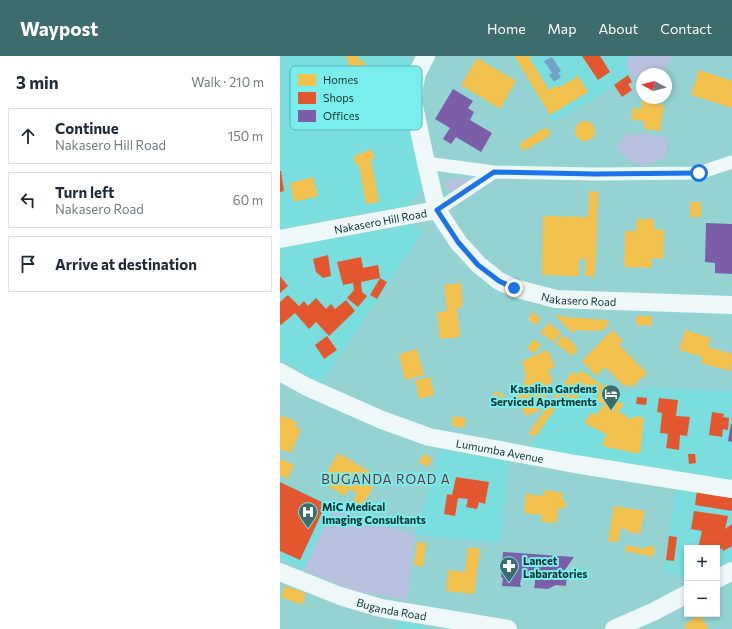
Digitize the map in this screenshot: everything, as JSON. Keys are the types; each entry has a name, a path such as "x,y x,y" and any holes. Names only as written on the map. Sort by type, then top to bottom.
{"street":[{"name":"Nakasero Road","path":"421,66 426,56"},
{"name":"Nakasero Road","path":"419,130 437,210 458,242 478,265 499,281 514,288 556,299 732,306"},
{"path":"426,163 494,172 595,174 699,173 732,162"},
{"name":"Nakasero Hill Road","path":"280,239 437,210 494,172"},
{"name":"Lumumba Avenue","path":"280,372 307,388 382,420 429,437 575,464 732,489"},
{"path":"720,577 732,571"},
{"name":"Buganda Road","path":"280,572 340,596 381,608 508,629"},
{"path":"614,629 655,611 684,596"},
{"path":"645,629 646,624 655,611"}],"shaded area":[{"path":"281,56 402,56 412,62 410,66 290,66 290,130 412,130 424,179 418,195 406,207 356,214 280,230"},
{"path":"512,56 658,56 640,68 636,68 636,71 598,96 553,122"},
{"path":"629,56 673,56 666,68 636,68 636,79 633,78 627,67"},
{"path":"552,57 561,71 558,73 561,77 554,82 549,75 552,73 544,61"},
{"path":"643,133 666,138 668,147 664,159 642,166 626,159 616,146 627,134"},
{"path":"456,177 471,179 469,183 455,192 448,190 445,182"},
{"path":"412,223 423,232 321,383 280,359 280,247 398,227"},
{"path":"581,367 618,392 652,387 732,391 732,482 530,447"},
{"path":"441,450 509,460 501,543 415,535"},
{"path":"280,481 334,504 304,570 280,558"},
{"path":"676,488 732,494 732,561 720,567 720,545 684,545 684,578 663,571"},
{"path":"334,504 363,520 415,535 407,600 355,591 304,570"},
{"path":"398,620 435,629 397,629"}],"building: Homes":[{"path":"343,56 358,56 360,62 364,60 366,66 349,66 346,57"},
{"path":"514,56 533,56 529,58 549,90 557,85 558,88 578,76 588,92 550,115"},
{"path":"477,58 516,81 500,109 461,85"},
{"path":"699,70 732,81 732,108 691,95"},
{"path":"642,104 664,105 660,131 644,129 644,121 631,120 633,108 641,109"},
{"path":"585,121 592,124 595,131 592,138 585,141 578,138 575,131 578,124"},
{"path":"546,127 551,135 524,151 519,144"},
{"path":"371,149 375,158 371,160 379,202 366,204 359,165 357,166 353,157"},
{"path":"313,177 318,196 294,202 290,183"},
{"path":"589,191 598,192 594,277 585,276 586,259 579,259 579,276 542,275 543,216 588,217"},
{"path":"690,202 701,202 701,217 690,217"},
{"path":"637,219 654,219 654,229 664,230 663,259 652,258 651,268 624,267 625,231 636,231"},
{"path":"461,283 463,307 457,307 460,337 440,339 437,312 447,311 444,285"},
{"path":"533,312 541,319 535,325 528,319"},
{"path":"554,314 566,317 608,320 607,327 602,331 574,330 573,334"},
{"path":"636,316 652,316 651,326 636,325"},
{"path":"548,323 561,332 554,342 540,333"},
{"path":"612,330 623,341 619,345 647,373 632,387 629,384 625,387 605,367 596,376 582,361"},
{"path":"685,330 711,338 708,347 732,354 730,371 701,363 703,357 679,350"},
{"path":"562,335 575,344 574,346 578,349 573,356 556,344"},
{"path":"534,339 541,345 534,354 527,348"},
{"path":"417,349 424,375 405,380 399,354"},
{"path":"548,350 555,367 548,370 552,379 545,401 538,403 539,411 526,416 513,393 523,387 526,375 522,361"},
{"path":"582,370 603,386 606,384 617,392 613,397 624,405 618,411 631,419 636,416 644,418 640,454 602,446 606,434 584,423 591,413 595,415 604,405 595,399 599,395 585,386 575,402 564,396 536,436 528,434 573,371 577,375"},
{"path":"430,377 434,395 419,399 415,380"},
{"path":"499,392 506,400 503,402 501,397 498,395 493,396 493,393"},
{"path":"280,415 297,422 295,427 301,429 291,453 280,449"},
{"path":"453,416 466,418 464,428 452,426"},
{"path":"338,453 379,477 362,507 353,502 357,493 349,489 345,496 328,486 332,478 326,474"},
{"path":"423,454 432,458 428,467 419,463"},
{"path":"280,458 294,465 288,479 280,475"},
{"path":"544,490 563,493 562,500 566,500 565,509 558,508 557,523 541,522 542,515 524,513 526,494 543,496"},
{"path":"614,506 645,511 640,534 628,532 628,530 621,528 618,542 608,541"},
{"path":"417,542 426,543 423,567 414,565"},
{"path":"626,545 645,549 646,546 655,547 653,557 625,551"},
{"path":"468,547 480,549 474,594 446,591 448,570 465,572"},
{"path":"285,586 306,593 302,605 281,597"},
{"path":"696,617 700,617 709,629 686,629 684,625"}],"building: Shops":[{"path":"582,56 600,56 610,72 598,80"},
{"path":"628,75 632,82 628,84 632,90 622,97 614,85"},
{"path":"280,171 284,191 280,192"},
{"path":"328,255 331,276 323,278 316,272 313,259"},
{"path":"361,257 363,268 378,265 380,278 361,282 362,292 367,296 358,307 347,298 354,290 353,283 343,285 337,262"},
{"path":"280,276 288,286 280,293"},
{"path":"380,278 387,282 377,299 370,295"},
{"path":"288,295 299,306 304,301 308,306 316,298 326,309 331,304 335,309 346,300 355,311 329,336 316,322 309,329 295,313 281,325 280,302"},
{"path":"327,336 337,350 324,359 315,345"},
{"path":"637,397 647,398 646,405 636,404"},
{"path":"659,398 678,400 676,416 690,417 687,436 680,435 679,450 666,448 668,434 660,433 662,413 657,412"},
{"path":"712,412 724,414 723,417 729,418 728,430 723,429 722,437 709,435"},
{"path":"688,454 695,454 696,463 689,464"},
{"path":"456,477 489,482 485,504 479,502 477,509 466,507 468,499 458,498 455,516 444,514 447,494 452,495"},
{"path":"280,482 326,504 300,560 280,551"},
{"path":"697,490 732,495 732,511 695,505"},
{"path":"694,511 728,516 725,529 732,524 732,546 723,551 722,548 720,549 720,545 699,545 702,531 691,529"},
{"path":"669,536 677,537 674,561 666,560"}],"building: Offices":[{"path":"453,89 473,101 468,108 474,112 470,120 492,133 481,152 456,137 451,144 443,139 450,128 435,119"},
{"path":"706,223 732,224 732,274 715,273 715,263 705,262"},
{"path":"732,424 732,442 728,441"},
{"path":"503,552 574,557 562,574 567,574 566,586 556,585 548,589 534,588 535,580 530,576 525,576 521,579 521,587 502,586 503,578 501,577"}],"place":[{"name":"Kasalina Gardens Serviced Apartments","path":"611,411"},
{"name":"MiC Medical Imaging Consultants","path":"308,529"},
{"name":"Lancet Labaratories","path":"509,583"}],"district":[{"name":"BUGANDA ROAD A","path":"386,479"}],"route":[{"path":"514,288 499,281 478,265 458,242 437,210 494,172 595,174 699,173"}]}
